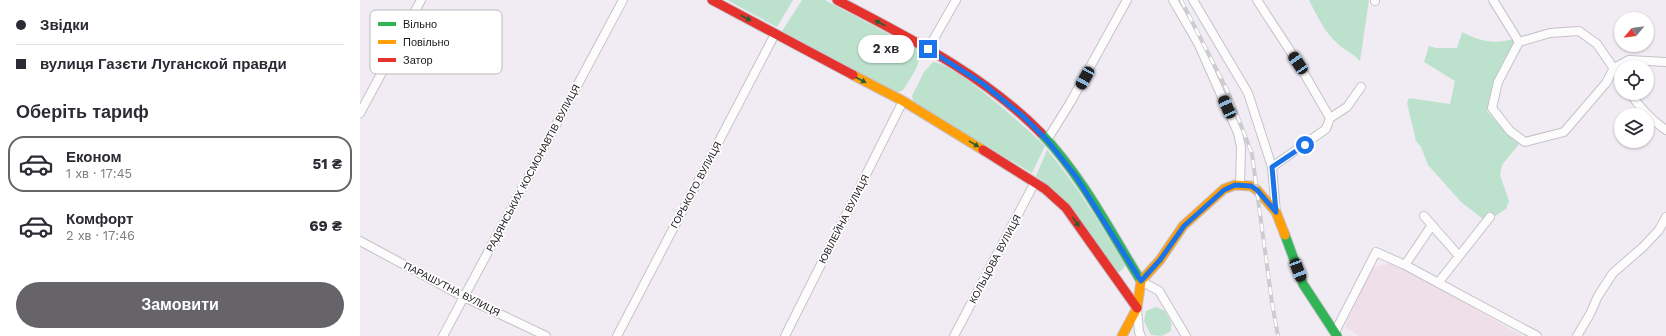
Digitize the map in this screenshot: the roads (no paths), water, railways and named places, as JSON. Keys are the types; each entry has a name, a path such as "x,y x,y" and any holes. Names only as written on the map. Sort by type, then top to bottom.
{"street":[{"path":"416,10 421,0"},
{"name":"РАДЯНСЬКИХ КОСМОНАВТІВ ВУЛИЦЯ","path":"443,336 623,0"},
{"path":"712,0 903,101 1035,182 1066,208 1137,308"},
{"path":"837,0 928,49 982,83 1024,117 1047,140 1077,178 1141,281 1160,291 1186,336"},
{"path":"928,49 956,0"},
{"path":"1047,140 1070,103 1127,0"},
{"path":"1173,0 1198,43 1238,133 1241,147 1240,185"},
{"path":"1193,0 1248,93 1272,167 1276,212 1303,284 1336,334"},
{"path":"1257,0 1298,63 1330,118"},
{"path":"1493,0 1520,42"},
{"path":"1579,31 1597,44 1614,68 1606,83 1564,132 1525,142 1510,131 1492,108 1498,82 1520,42 1550,33 1579,31"},
{"name":"ГОРЬКОГО ВУЛИЦЯ","path":"616,336 775,34"},
{"path":"1654,61 1666,62"},
{"path":"360,113 381,74"},
{"path":"1272,167 1326,129 1330,118 1347,107 1361,87"},
{"path":"1635,100 1656,123 1666,130"},
{"name":"ЮВІЛЕЙНА ВУЛИЦЯ","path":"785,336 903,101"},
{"name":"КОЛЬЦОВА ВУЛИЦЯ","path":"954,336 1035,182"},
{"path":"1141,336 1139,332 1137,308 1141,281 1160,260 1184,226 1224,190 1235,185 1251,186 1257,190 1276,212"},
{"path":"1424,216 1458,256"},
{"path":"1438,283 1490,217"},
{"path":"1577,336 1590,314 1598,296 1612,274 1636,254 1665,222"},
{"path":"1405,265 1432,226"},
{"name":"ПАРАШУТНА ВУЛИЦЯ","path":"360,241 464,297 546,336"},
{"path":"1336,334 1376,252 1405,265 1537,336"},
{"path":"1122,336 1137,308"}],"railway":[{"path":"1181,0 1229,94 1252,154 1272,303 1278,336"}]}
